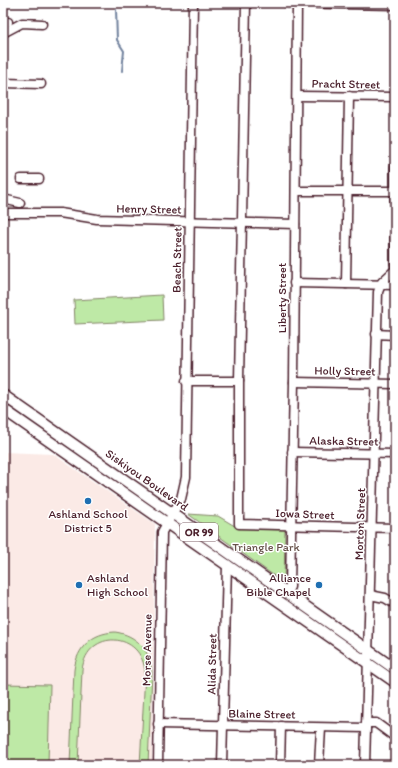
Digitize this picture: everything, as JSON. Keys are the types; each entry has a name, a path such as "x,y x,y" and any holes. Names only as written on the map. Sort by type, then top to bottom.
{"main road":[{"name":"Siskiyou Boulevard","path":"3,396 395,669"},
{"name":"Siskiyou Boulevard","path":"3,409 395,682"}],"street":[{"name":"Beach Street","path":"172,514 181,499 185,485 192,3"},
{"path":"186,381 239,381 246,3"},
{"path":"287,3 395,5"},
{"name":"Liberty Street","path":"286,593 290,586 294,382 297,3"},
{"path":"5,32 22,23 42,24"},
{"path":"3,83 41,84"},
{"name":"Pracht Street","path":"297,96 395,97"},
{"path":"346,284 349,96"},
{"path":"395,166 395,264"},
{"path":"21,179 39,179"},
{"path":"296,191 394,192"},
{"path":"3,199 20,203"},
{"name":"Henry Street","path":"3,213 60,213 97,219 295,224"},
{"path":"380,284 395,270"},
{"path":"294,283 395,285"},
{"name":"Morton Street","path":"365,765 374,453 374,383 378,289 380,284"},
{"path":"376,334 395,335"},
{"name":"Iowa Street","path":"239,381 239,524 395,528"},
{"name":"Holly Street","path":"294,382 395,384"},
{"name":"Alaska Street","path":"292,452 395,454"},
{"name":"Morse Avenue","path":"158,765 162,539 163,528 172,514"},
{"name":"Alida Street","path":"222,765 227,564"},
{"path":"370,595 385,598 395,604"},
{"name":"Blaine Street","path":"158,724 321,728 366,726 376,723 395,737"},
{"path":"280,765 281,726"},
{"path":"318,765 321,728"}],"shaded area":[{"name":"Ashland High School","path":"3,452 53,454 155,524 152,765 3,765"}],"green space":[{"path":"162,295 163,320 75,324 74,300"},
{"name":"Triangle Park","path":"188,514 218,516 238,528 285,529 284,583"},
{"path":"115,632 136,640 146,651 151,665 152,673 148,765 140,765 145,673 142,659 135,649 126,643 115,640 104,641 94,647 86,656 82,670 78,765 70,765 74,670 78,654 93,638 99,635"},
{"path":"3,684 50,685 48,765 3,765"}],"waterway":[{"path":"116,9 117,40 124,51 122,71"}],"place":[{"name":"Ashland School District 5","path":"88,501"},
{"name":"Ashland High School","path":"79,585"},
{"name":"Alliance Bible Chapel","path":"319,585"}]}
